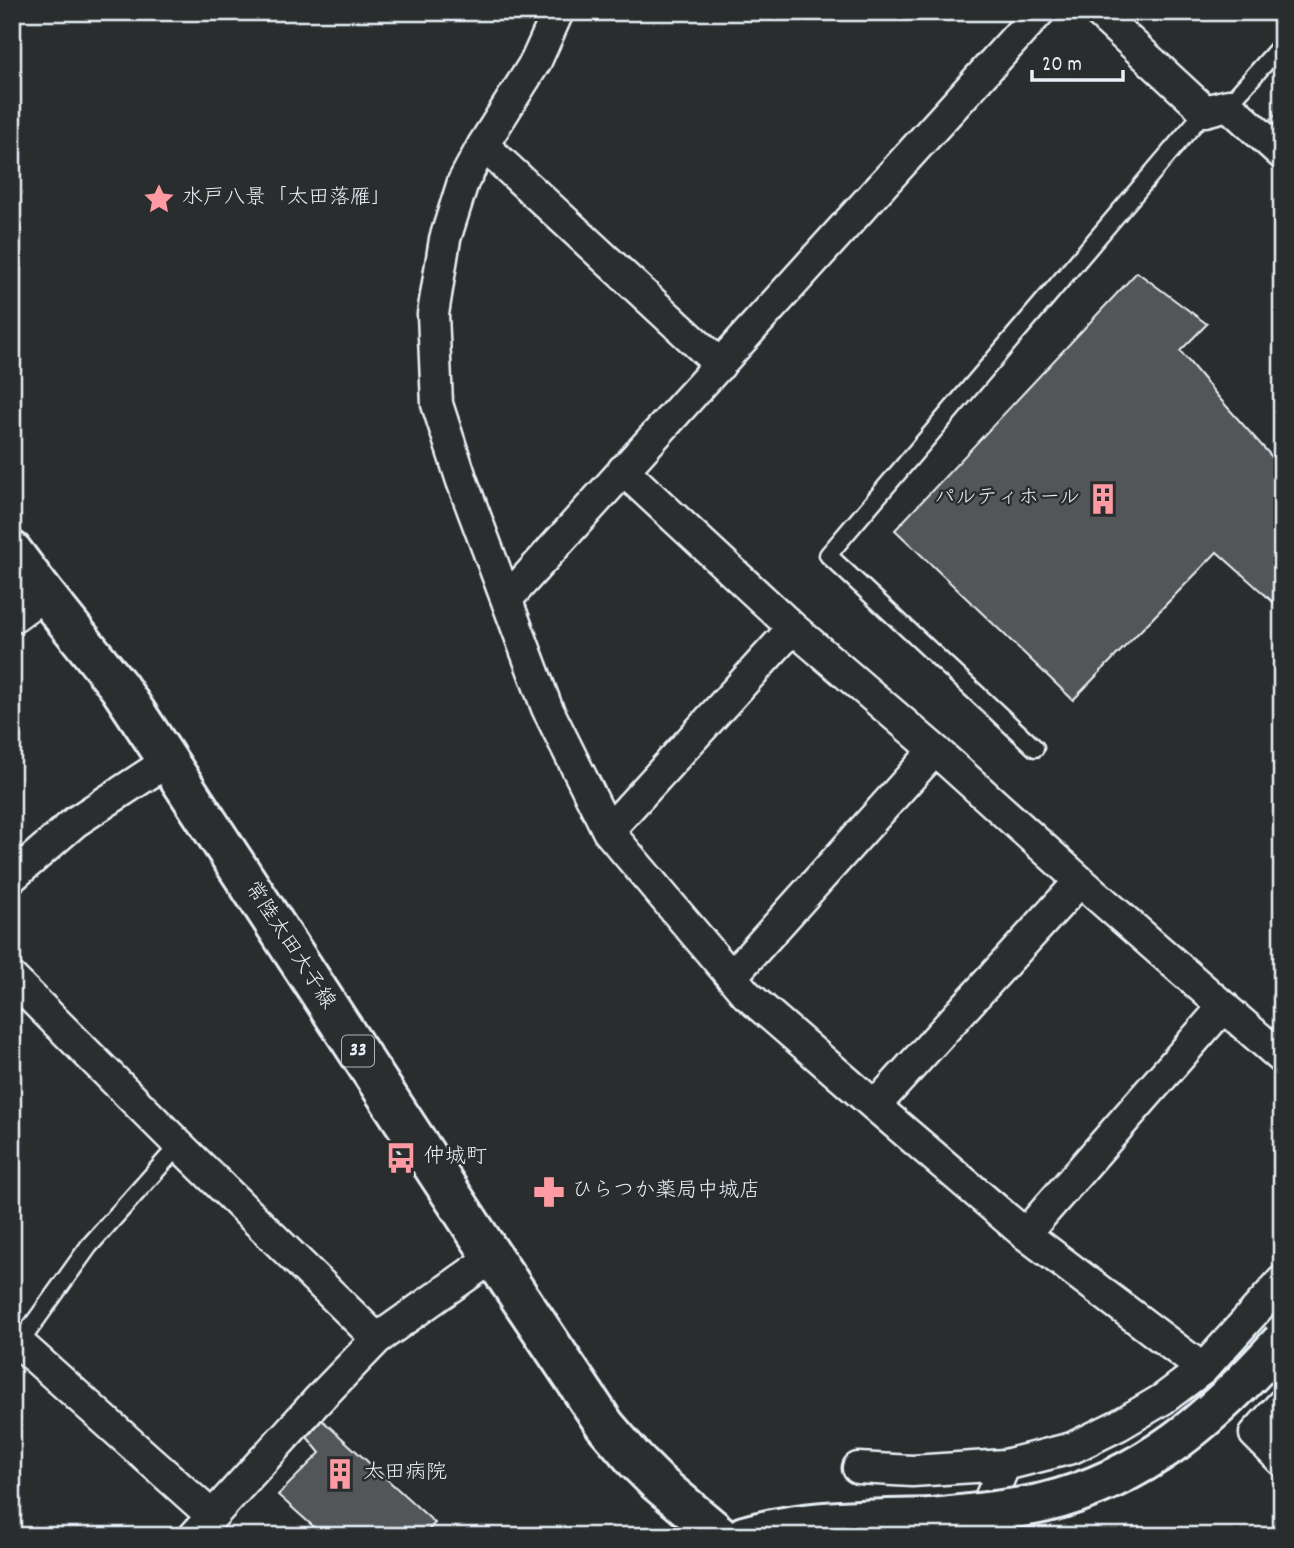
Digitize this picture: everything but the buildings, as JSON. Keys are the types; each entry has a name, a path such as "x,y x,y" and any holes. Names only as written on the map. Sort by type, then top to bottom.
{"main road":[{"name":"常陸太田大子線","path":"12,551 27,602 118,687 605,1425 658,1483 721,1536"},
{"path":"744,1536 793,1526 842,1521 917,1527 1045,1503 1093,1487 1127,1472 1189,1433 1223,1403 1282,1340"}],"street":[{"path":"558,12 536,61 463,182 445,239 433,314 437,404 462,481 547,708 608,831 746,994 1025,1234 1203,1369"},
{"path":"507,599 1039,12"},
{"path":"1098,12 1216,108 1282,154"},
{"path":"483,145 720,365"},
{"path":"623,470 793,628 935,750 1282,1058"},
{"path":"608,831 793,628"},
{"path":"732,976 935,750"},
{"path":"12,877 75,822 168,761"},
{"path":"875,1107 1080,881"},
{"path":"12,978 377,1339"},
{"path":"1025,1234 1224,1006"},
{"path":"15,1344 203,1526 377,1339 493,1257"},
{"path":"858,1468 912,1471 1005,1465 1072,1448 1163,1399 1203,1369 1282,1281"},
{"path":"1282,1404 1255,1434 1282,1461"},
{"path":"972,1536 1005,1465"}],"lane":[{"path":"1035,748 828,555 1216,108 1282,44"},
{"path":"15,1344 89,1246 178,1145"}],"place":[{"name":"水戸八景「太田落雁」","path":"159,199"},
{"name":"パルティホール","path":"1103,499"},
{"name":"仲城町","path":"401,1158"},
{"name":"ひらつか薬局中城店","path":"549,1192"},
{"name":"太田病院","path":"340,1474"}]}
